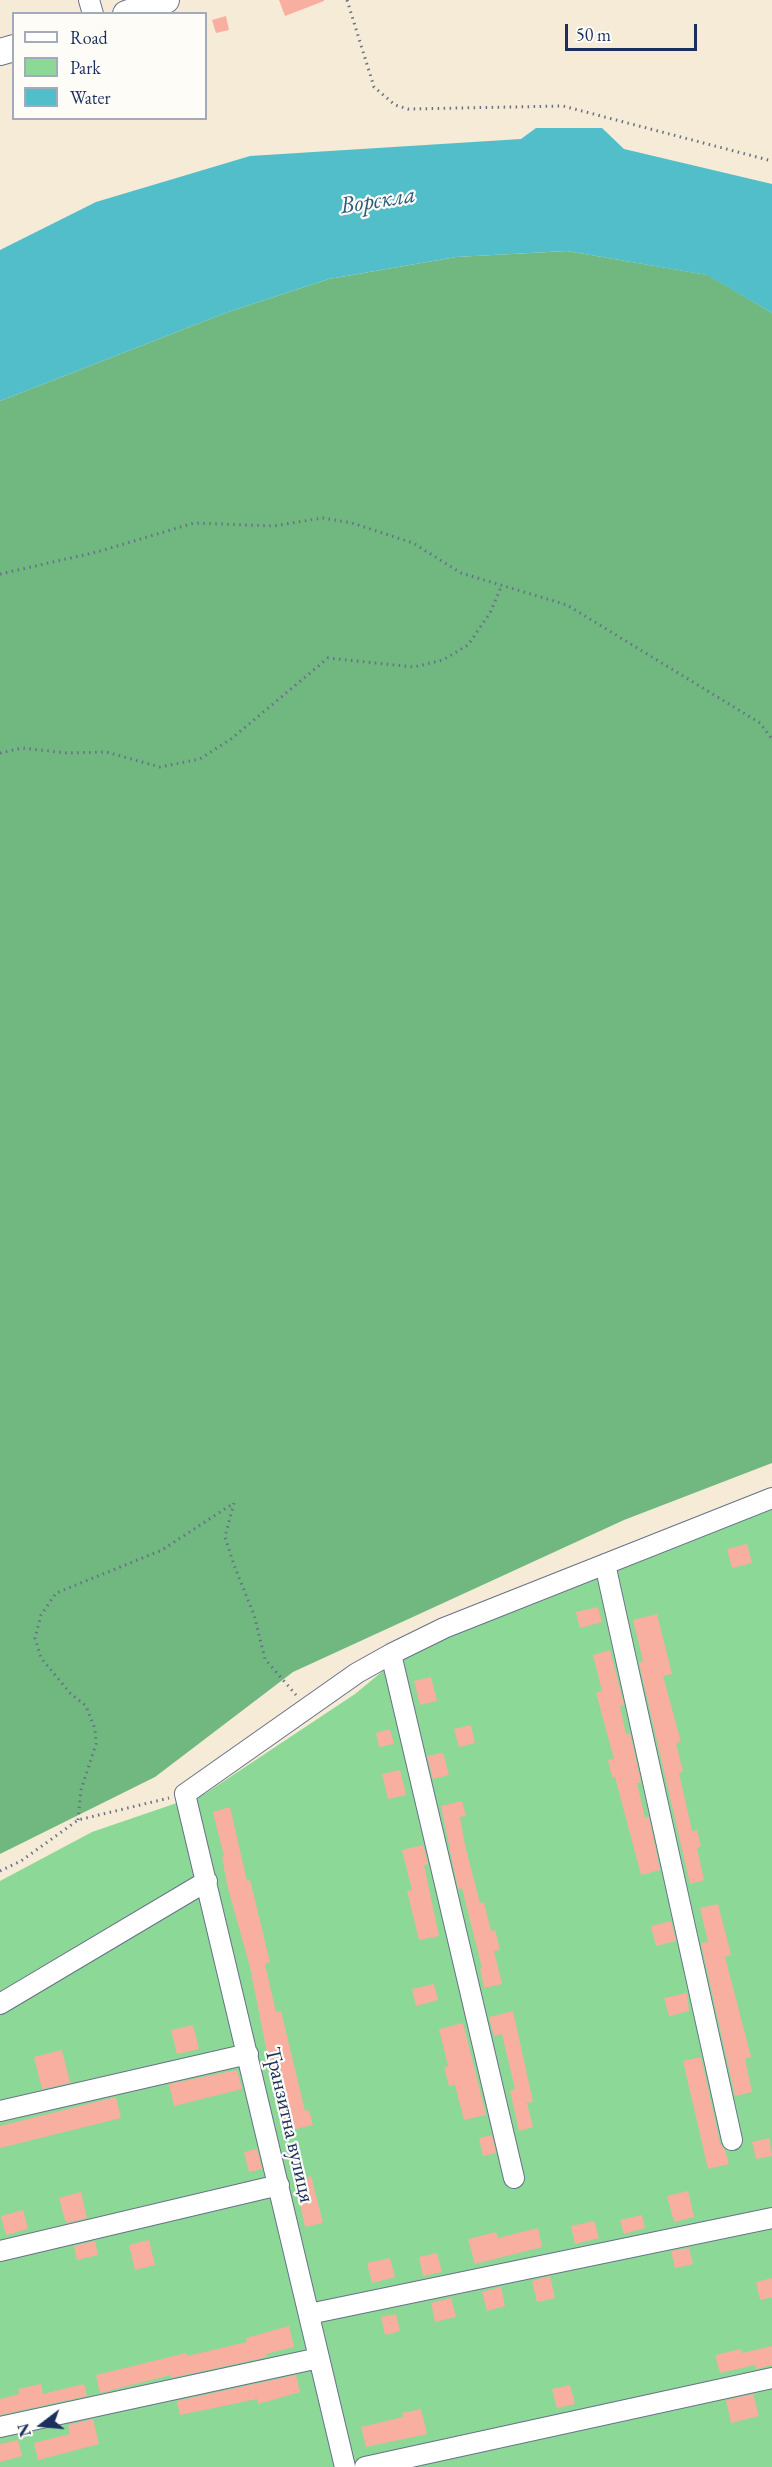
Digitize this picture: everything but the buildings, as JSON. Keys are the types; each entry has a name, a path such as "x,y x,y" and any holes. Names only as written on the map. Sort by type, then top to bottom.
{"street":[{"path":"132,12 166,0"},
{"path":"185,1794 357,1672 391,1654 444,1628 772,1498"},
{"path":"605,1564 732,2140"},
{"path":"391,1654 514,2178"},
{"name":"Транзитна вулиця","path":"185,1794 345,2467"},
{"path":"0,2004 207,1881"},
{"path":"0,2111 248,2054"},
{"path":"0,2250 279,2185"},
{"path":"309,2314 772,2218"},
{"path":"0,2427 319,2358"},
{"path":"365,2467 772,2378"}],"path":[{"path":"347,0 374,87 384,98 408,109 563,106 772,161"},
{"path":"0,574 97,552 194,523 274,526 322,518 351,523 413,543 461,573 567,605 760,723 772,739"},
{"path":"0,753 22,748 67,753 106,752 160,767 200,759 231,739 328,658 414,667 442,660 468,645 490,613 502,585"},
{"path":"78,1820 81,1790 96,1744 95,1729 86,1706 70,1693 41,1658 35,1638 41,1615 56,1593 162,1550 234,1503 225,1537 254,1615 265,1659 307,1707"},
{"path":"0,1871 21,1862 78,1820 185,1794"}],"green space":[{"path":"567,251 708,275 772,313 772,1463 624,1520 293,1672 155,1777 0,1854 0,401 228,312 329,279 456,257"},
{"path":"772,1489 772,2467 0,2467 0,1881 92,1832 206,1793 355,1694 401,1656"}],"water":[{"name":"Ворскла","path":"536,128 602,128 624,149 772,184 772,313 707,275 567,251 456,257 329,279 228,312 0,401 0,250 96,202 250,156 521,139"}]}
